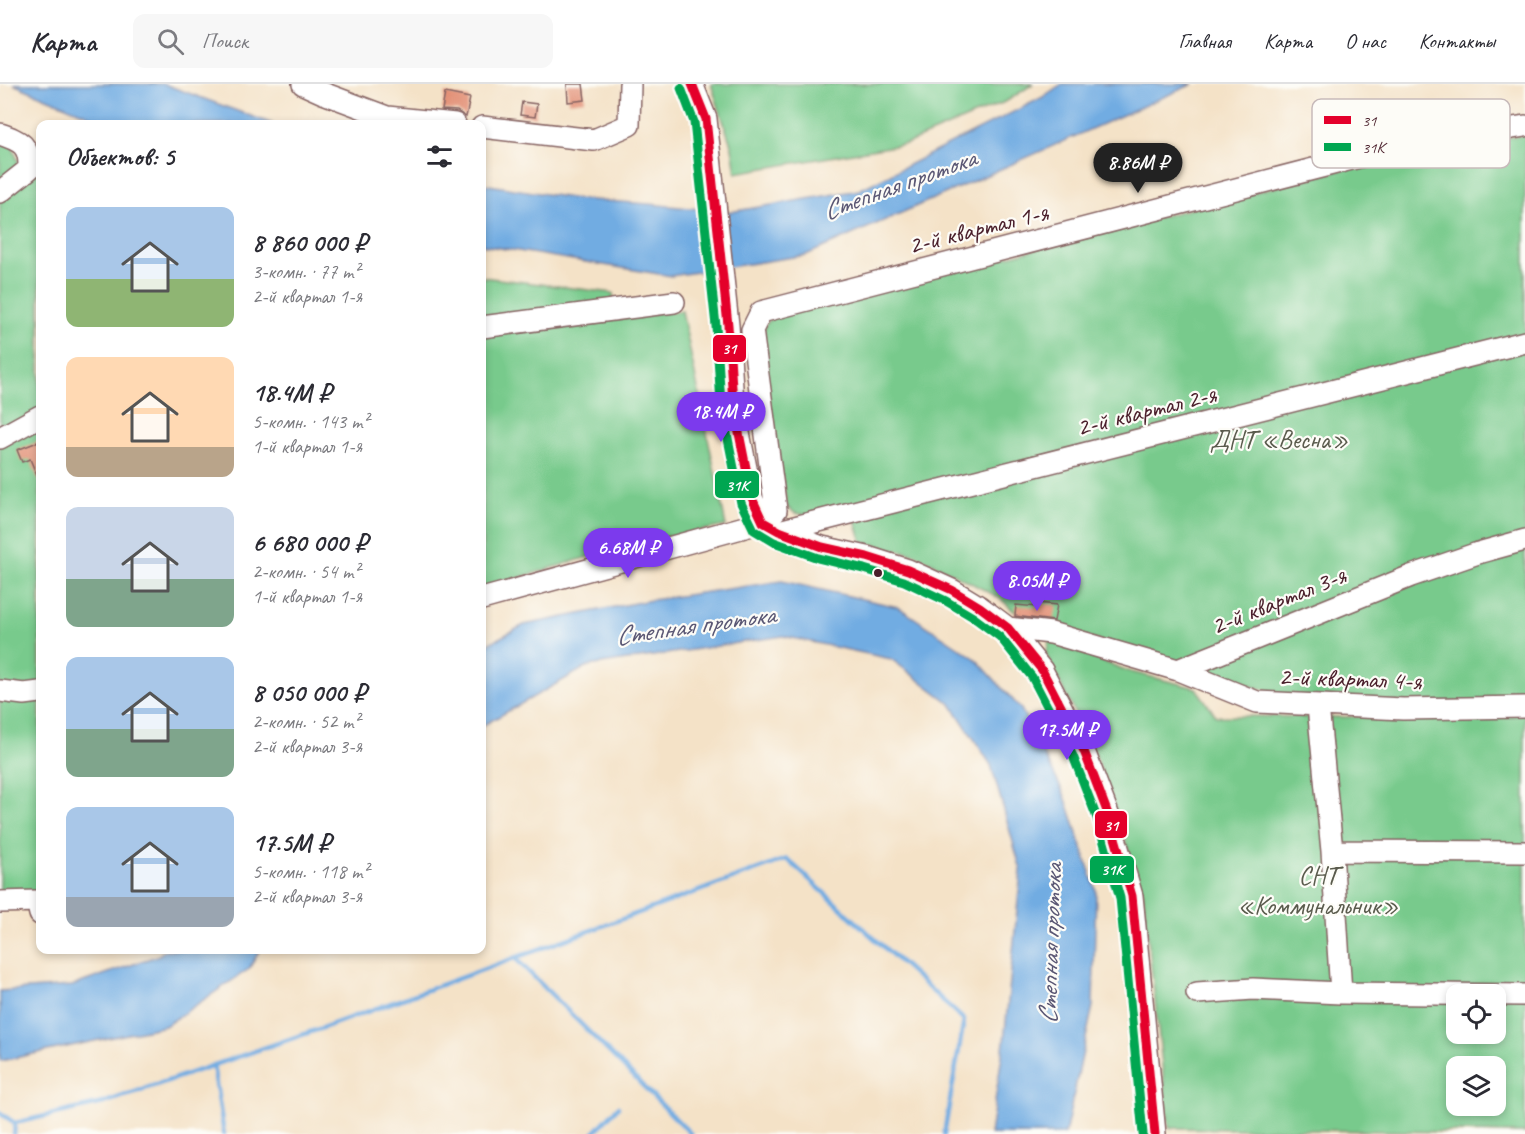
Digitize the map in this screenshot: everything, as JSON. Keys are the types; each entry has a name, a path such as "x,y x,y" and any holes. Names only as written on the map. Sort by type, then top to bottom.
{"street":[{"path":"303,84 387,117 416,120"},
{"path":"486,128 594,140 629,125 630,84"},
{"path":"692,84 706,118 728,320 733,403 752,498 771,526 822,547 867,557 908,570 952,590 1008,628 1042,670 1084,751 1108,814 1132,896 1155,1134"},
{"name":"2-й квартал 1-я","path":"1510,128 1525,126"},
{"path":"0,134 18,140 27,150 29,169 0,192"},
{"name":"2-й квартал 1-я","path":"771,526 776,510 752,330 761,312 1317,168"},
{"path":"486,326 674,302"},
{"name":"2-й квартал 2-я","path":"486,598 1525,342"},
{"path":"0,438 36,418"},
{"name":"2-й квартал 3-я","path":"1178,670 1411,576 1525,540"},
{"path":"1008,628 1051,633 1178,670"},
{"name":"2-й квартал 4-я","path":"1178,670 1257,702 1403,709 1525,707"},
{"path":"0,691 24,694 36,692"},
{"path":"1318,706 1332,851 1341,993"},
{"path":"1332,851 1525,852"},
{"path":"0,902 36,901"},
{"path":"1197,993 1253,988 1341,993 1525,995"}],"green space":[{"path":"711,84 1033,84 1007,101 906,144 736,173 732,148"},
{"name":"ДНТ «Весна»","path":"1525,135 1525,701 1404,703 1283,695 1020,617 1000,598 915,554 862,542 851,508 818,517 795,513 787,507 761,348 765,325 773,317 1348,168 1510,168 1510,137"},
{"path":"0,141 12,146 26,180 36,173 36,900 0,892"},
{"path":"486,277 613,293 616,316 682,311 726,526 638,542 486,588"},
{"name":"СНТ «Коммунальник»","path":"1051,633 1062,646 1131,672 1196,688 1216,716 1525,714 1525,1133 1169,1128 1143,892 1096,756 1046,654"}],"water":[{"path":"13,84 164,84 262,120 99,120"},
{"name":"Степная протока","path":"1062,84 1193,84 806,255 671,276 486,246 486,185 578,199 730,212 859,190 1041,98"},
{"name":"Степная протока","path":"782,581 898,607 976,659 1021,709 1065,796 1096,890 1093,1006 1065,1134 990,1134 1004,1042 1021,870 991,765 951,704 891,659 783,636 588,666 486,724 486,645 524,625 645,601"},
{"path":"258,954 249,969 165,1026 0,1061 0,991 72,986 159,955"}],"building":[{"path":"567,84 583,84 585,100 568,102"},
{"path":"445,93 470,98 466,117 457,111 442,110"},
{"path":"522,102 537,104 535,117 520,115"},
{"path":"36,443 36,473 30,459 22,462 17,450"},
{"path":"1037,603 1057,605 1054,621 1015,616 1016,605 1037,607"}],"waterway":[{"path":"0,1113 15,1123 103,1103 325,1027 787,859 964,1020 944,1134"},
{"path":"515,958 691,1134"},
{"path":"213,1065 224,1134"},
{"path":"593,1134 618,1107"},
{"path":"14,1134 15,1123"}],"transit line":[{"name":"31","path":"692,84 706,119 728,325 733,403 752,498 763,522 779,531 822,547 867,557 908,570 952,590 1008,628 1042,670 1084,751 1108,814 1132,896 1155,1134"},
{"name":"31К","path":"681,88 694,122 716,326 721,404 741,503 754,530 774,542 818,558 904,581 973,617 1000,637 1032,677 1073,756 1097,818 1120,898 1143,1134"}]}
